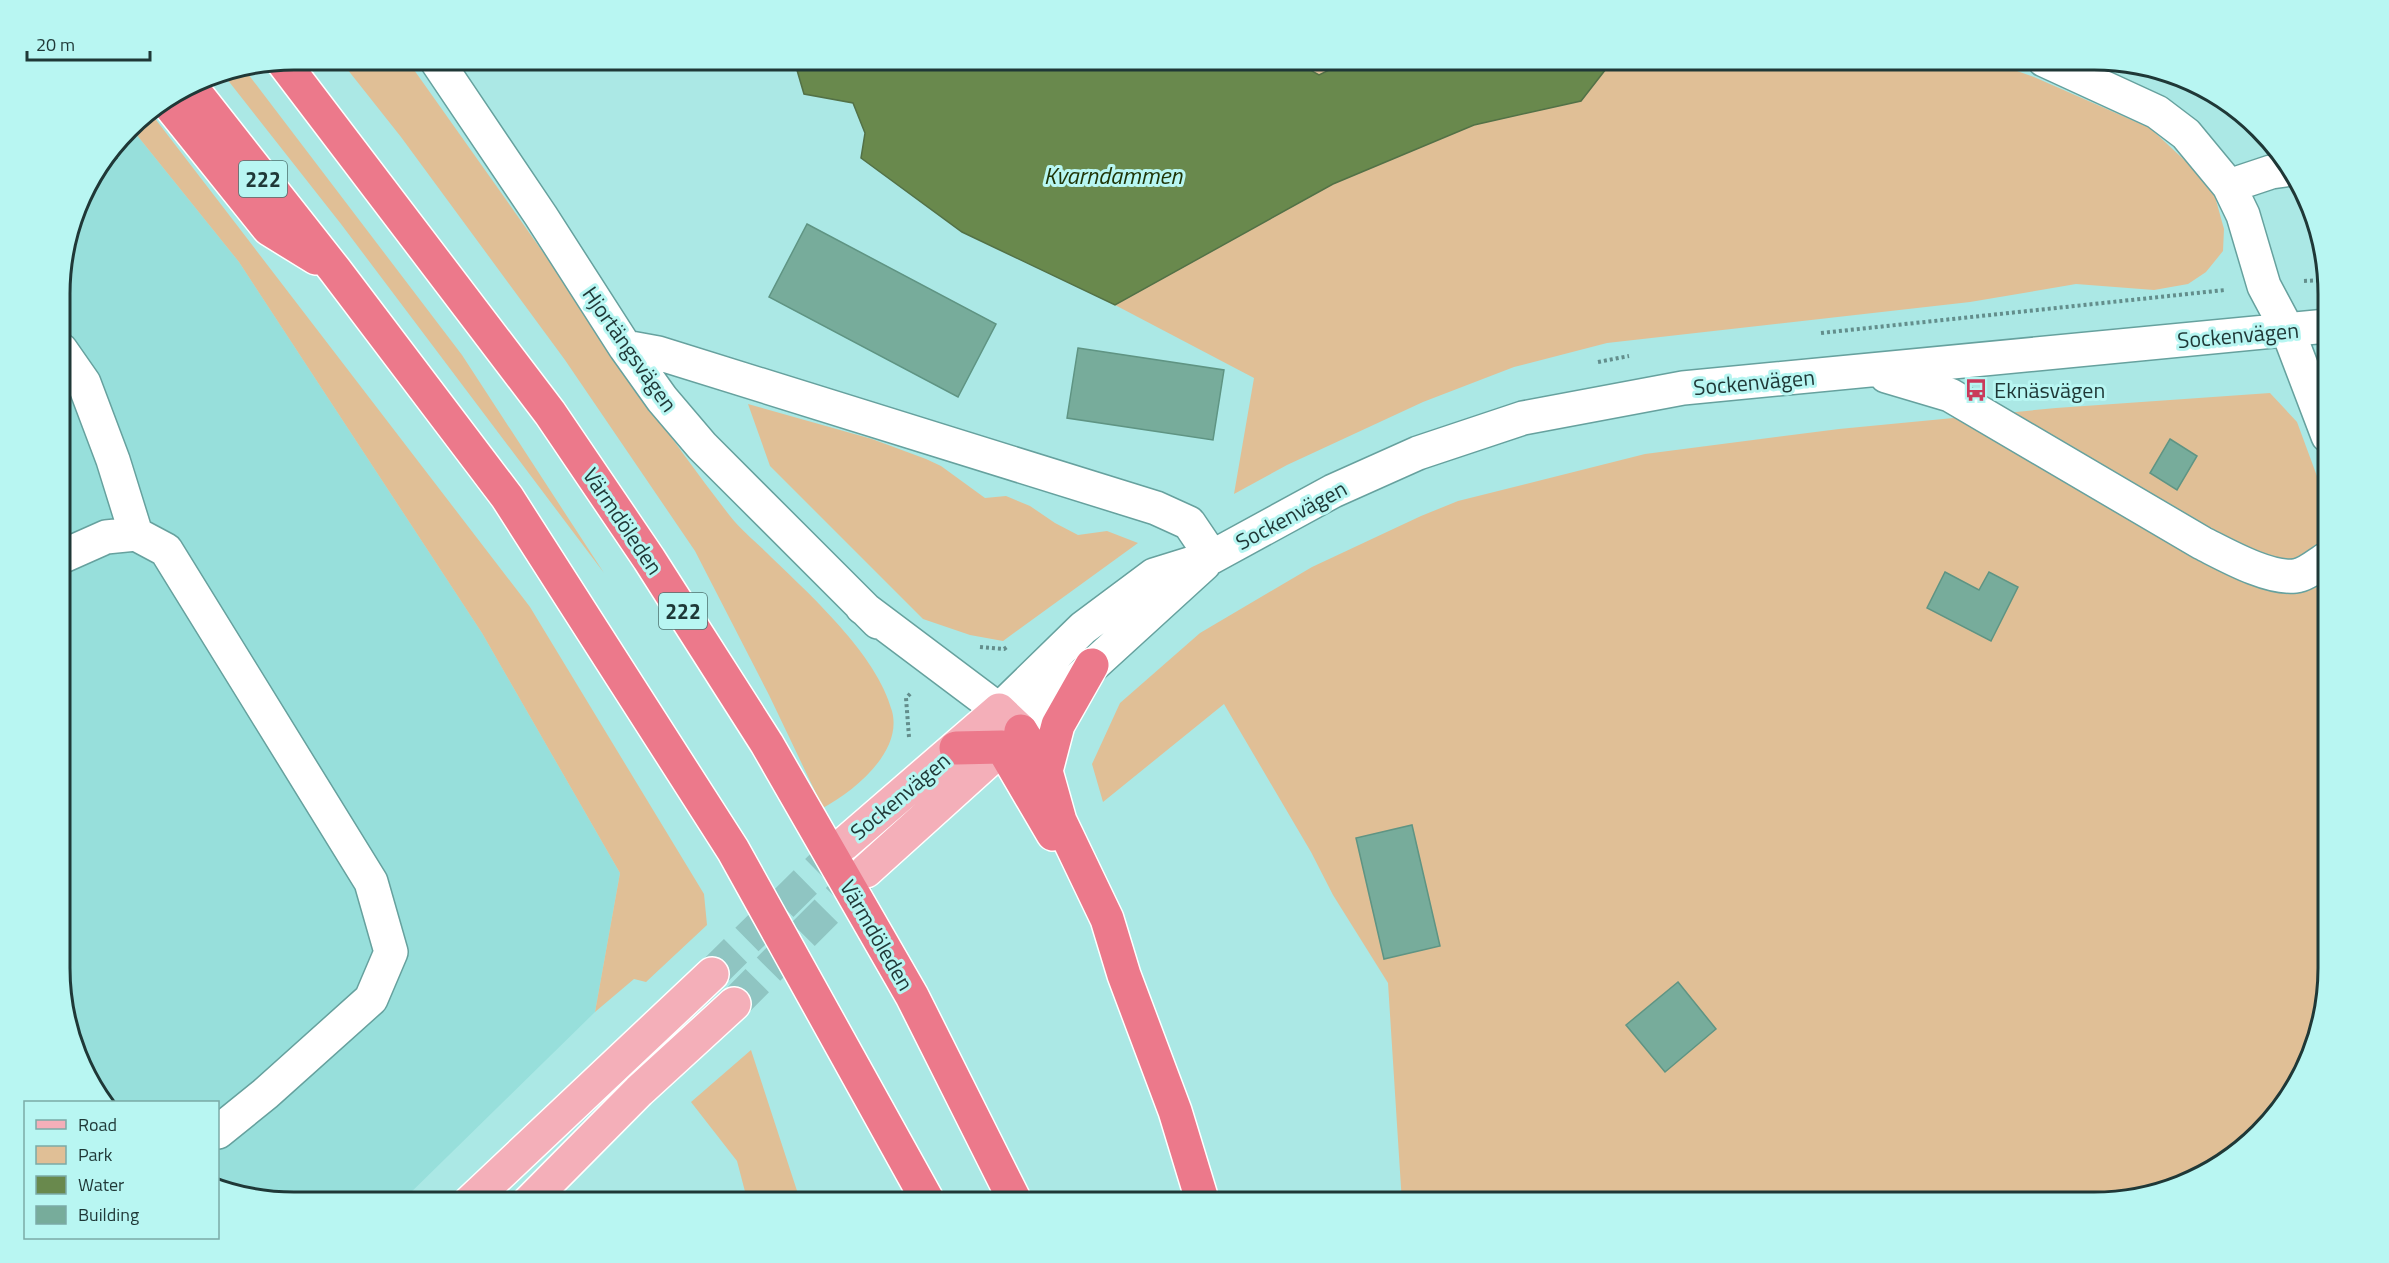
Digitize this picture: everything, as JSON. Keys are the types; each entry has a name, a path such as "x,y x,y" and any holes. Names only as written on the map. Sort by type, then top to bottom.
{"highway":[{"name":"Värmdöleden","path":"290,70 550,413 650,559 766,744 912,996 1010,1192"},
{"name":"222","path":"196,94 335,270 507,497 733,850 923,1192"},
{"path":"171,107 269,229 335,270"},
{"path":"1092,665 1058,725 1046,771 1060,821 1107,919 1124,975 1175,1111 1200,1192"},
{"path":"1001,728 1046,771"},
{"path":"956,748 1001,728"},
{"path":"1001,728 1124,975"}],"main road":[{"name":"Sockenvägen","path":"866,871 1001,728"},
{"name":"Sockenvägen","path":"844,844 956,748"},
{"path":"481,1192 712,974"},
{"path":"539,1192 639,1091 734,1004"}],"street":[{"name":"Hjortängsvägen","path":"443,70 541,216 625,347 662,399 702,446 862,607 1001,728"},
{"path":"2066,70 2157,112 2186,134 2229,186 2243,215 2264,286 2288,331 2318,410"},
{"path":"2229,186 2281,170"},
{"name":"Sockenvägen","path":"1001,728 1083,628 1155,575 1212,556 1333,491 1418,453 1523,418 1683,388 2318,327"},
{"path":"625,347 658,353 1156,508 1189,523 1212,556"},
{"path":"70,363 84,383 113,460 135,534"},
{"path":"1870,371 1950,395 2202,543 2238,560 2274,574 2295,576 2318,564"},
{"path":"70,553 106,537 135,534 166,550 371,882 391,952 371,999 265,1094 219,1131"},
{"name":"Sockenvägen","path":"1001,728 1092,665 1212,556"}],"shaded area":[{"path":"137,135 239,262 482,633 620,873 595,1012 411,1192 280,1192 223,1181 219,1179 219,1101 114,1101 94,1067 78,1026 72,997 70,968 70,295 72,266 82,223 108,170"}],"green space":[{"path":"348,70 414,70 648,404 730,516 840,626 872,668 892,711 893,726 890,741 873,768 861,781 835,801 823,808 769,695 695,551 565,360 401,137"},
{"path":"1310,70 1329,70 1319,75"},
{"path":"1605,70 2014,70 2150,128 2194,169 2214,193 2224,229 2223,251 2206,272 2188,284 2154,290 2076,284 1970,302 1607,343 1514,367 1423,402 1287,465 1234,494 1254,378 1115,305 1333,184 1474,125 1581,101"},
{"path":"249,75 462,355 604,573 341,224 228,81"},
{"path":"155,119 530,607 704,894 707,925 646,982 634,979 595,1012 620,873 482,633 239,262 137,135"},
{"path":"2270,393 2297,422 2318,479 2318,983 2311,1026 2301,1054 2281,1093 2253,1127 2219,1155 2166,1181 2109,1192 1401,1192 1388,983 1333,895 1311,852 1224,704 1103,802 1092,764 1120,703 1200,633 1312,567 1421,516 1458,501 1645,454 1839,429 2056,408"},
{"path":"748,404 872,439 926,459 941,466 985,498 1006,496 1030,506 1078,535 1107,531 1138,543 1003,641 970,635 923,619 770,466"},
{"path":"751,1050 797,1192 745,1192 737,1161 691,1102"}],"water":[{"name":"Kvarndammen","path":"797,70 1310,70 1319,75 1329,70 1605,70 1581,101 1474,125 1333,184 1115,305 962,232 861,158 865,133 853,103 804,94"}],"building":[{"path":"807,224 996,324 958,397 769,297"},
{"path":"1078,348 1224,370 1213,440 1067,418"},
{"path":"2170,439 2197,456 2177,490 2150,473"},
{"path":"1945,572 1979,590 1989,572 2018,587 1991,641 1927,608"},
{"path":"1412,825 1440,946 1384,959 1356,838"},
{"path":"1678,982 1716,1029 1665,1072 1626,1025"}],"tunnel":[{"path":"712,974 844,844"},
{"path":"734,1004 866,871"}],"place":[{"name":"Eknäsvägen","path":"1976,390"}]}
